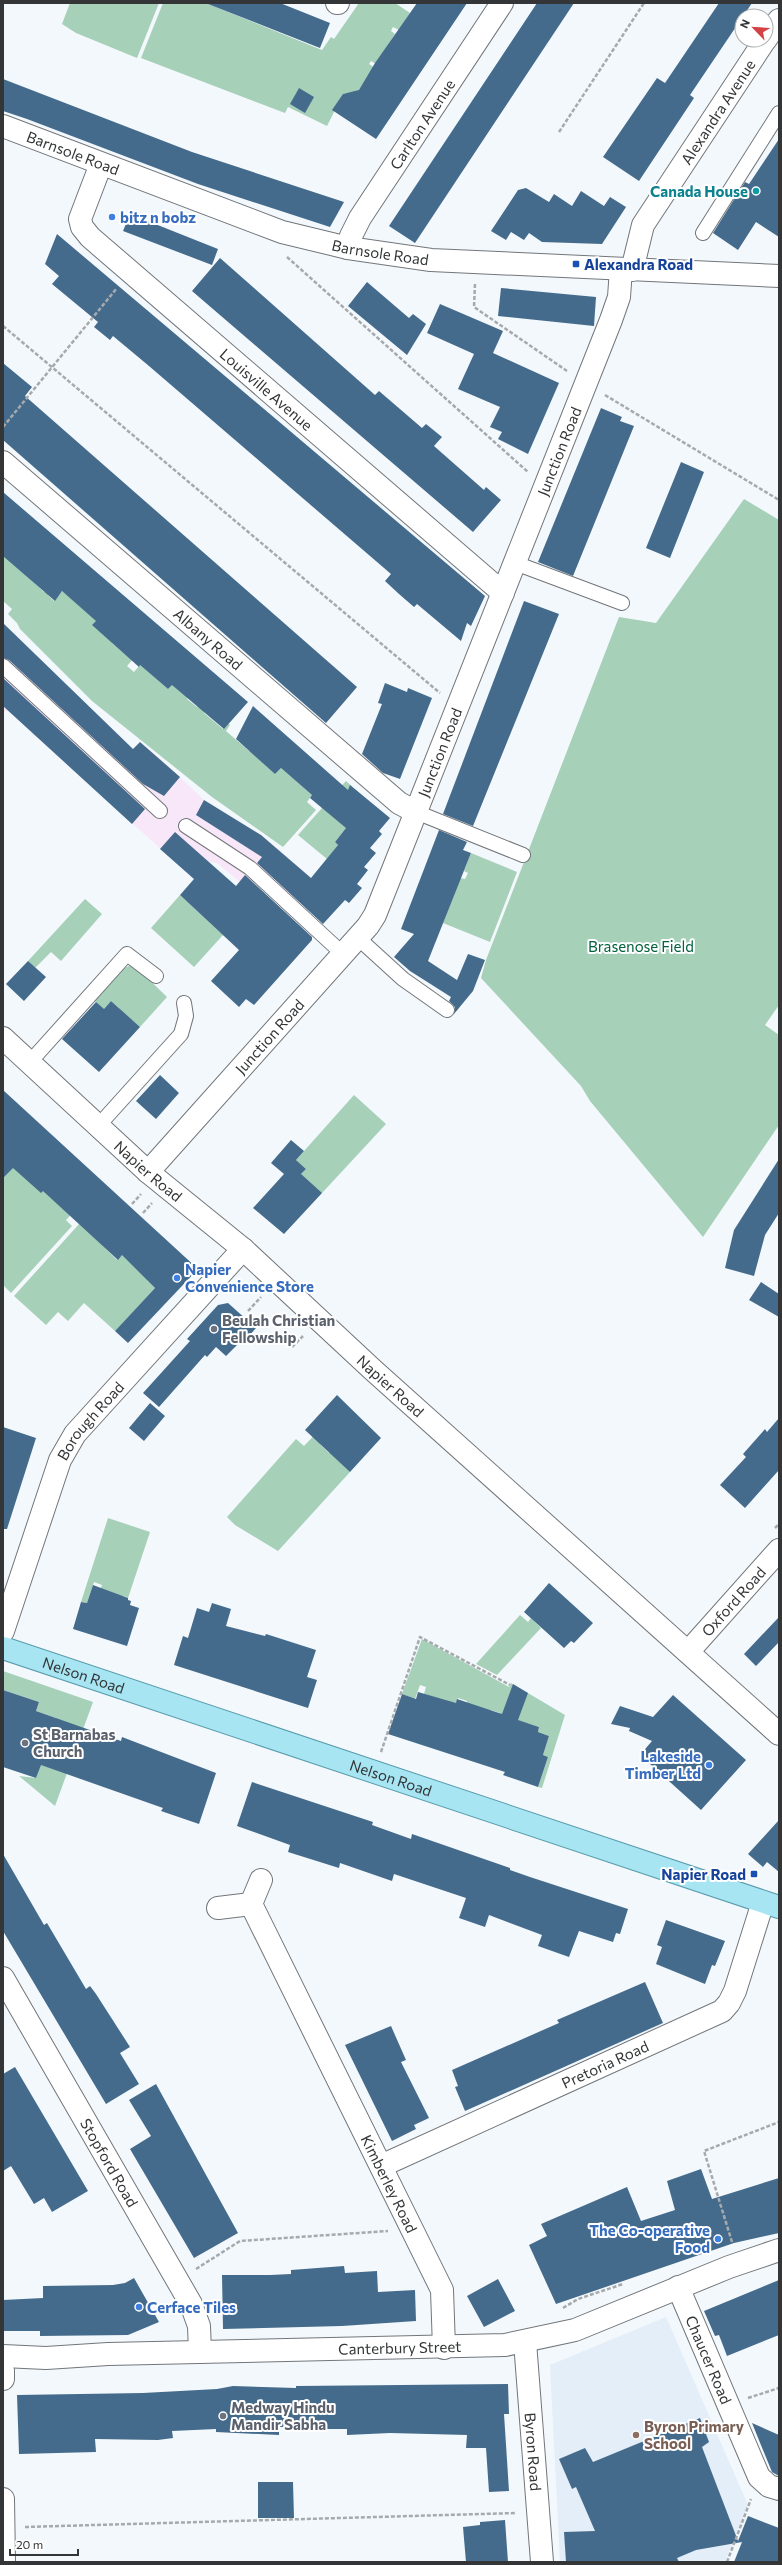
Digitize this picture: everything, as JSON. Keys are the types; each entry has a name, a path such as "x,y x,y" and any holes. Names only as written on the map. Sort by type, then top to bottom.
{"main road":[{"name":"Nelson Road","path":"3,1648 771,1904"}],"street":[{"name":"Carlton Avenue","path":"348,248 351,236 360,218 502,3"},
{"name":"Alexandra Avenue","path":"626,269 643,225 762,48"},
{"name":"Barnsole Road","path":"3,126 282,232 348,248 431,260 779,276"},
{"name":"Louisville Avenue","path":"101,164 82,211 82,228 503,593"},
{"name":"Junction Road","path":"147,1180 358,938 375,915 586,384 619,297 626,269"},
{"name":"Albany Road","path":"3,462 399,803 416,812"},
{"name":"Napier Road","path":"3,1038 99,1125 147,1180 243,1249 369,1366 779,1734"},
{"name":"Borough Road","path":"3,1631 60,1460 75,1434 243,1249"},
{"name":"Oxford Road","path":"688,1652 779,1550"},
{"path":"218,1908 251,1904 261,1880"},
{"name":"Kimberley Road","path":"251,1904 442,2290 444,2348"},
{"name":"Pretoria Road","path":"381,2166 722,2011 729,2003 735,1991 771,1904"},
{"name":"Stopford Road","path":"3,1978 178,2280 197,2321 200,2352"},
{"name":"Canterbury Street","path":"3,2356 46,2358 200,2352 444,2348 480,2347 526,2342 575,2330 678,2287 779,2250"},
{"name":"Chaucer Road","path":"678,2287 727,2405 759,2477"},
{"name":"Byron Road","path":"526,2342 542,2562"},
{"path":"3,2371 3,2379"},
{"path":"759,2477 769,2486 779,2490"},
{"path":"3,2499 4,2562"}],"lane":[{"path":"703,233 779,113"},
{"path":"515,563 622,603"},
{"path":"3,666 160,811"},
{"path":"416,812 523,855"},
{"path":"186,826 250,868 343,954"},
{"path":"358,938 403,979 447,1010"},
{"path":"30,1062 127,954 156,976"},
{"path":"99,1125 181,1034 186,1016 184,1003"}],"path":[{"path":"559,132 644,3"},
{"path":"282,253 544,487"},
{"path":"3,427 131,271"},
{"path":"476,282 474,307 586,384 779,500"},
{"path":"3,326 457,708"},
{"path":"132,1204 147,1180"},
{"path":"143,1213 157,1198"},
{"path":"248,1311 263,1294"},
{"path":"292,1347 306,1332"},
{"path":"380,1756 420,1637 510,1685"},
{"path":"738,2264 704,2151 779,2122"},
{"path":"178,2280 240,2241 412,2229"},
{"path":"558,2310 578,2299 628,2282"},
{"path":"727,2405 779,2388"},
{"path":"727,2562 759,2477"},
{"path":"4,2527 538,2512"}],"shaded area":[{"path":"3,625 133,749 140,742 165,763 204,800 261,835 307,874 288,898 268,892 258,897 217,863 209,862 194,879 7,710 3,714"},
{"name":"Byron Primary School","path":"666,2317 748,2505 725,2562 560,2562 550,2365"}],"green space":[{"path":"70,3 159,3 137,58 76,33 62,24"},
{"path":"163,3 206,3 322,50 331,37 334,39 359,3 395,3 410,13 399,30 393,27 391,31 395,34 376,64 371,61 369,64 384,74 374,89 343,94 327,126 288,107 285,113 141,58"},
{"name":"Brasenose Field","path":"744,499 779,520 779,1005 765,1025 779,1035 779,1125 703,1237 590,1101 581,1086 481,978 486,960 619,617 656,623"},
{"path":"3,540 42,561 28,577 44,592 62,578 48,595 54,601 62,591 70,597 103,613 93,625 123,630 112,643 126,655 143,648 127,666 134,672 140,665 168,689 178,677 193,691 187,699 197,707 203,700 210,706 204,713 223,729 228,723 230,725 226,731 249,751 255,745 275,774 281,768 312,795 307,802 316,810 283,847 212,797 92,701 20,629 17,623 8,614 12,609 3,601"},
{"path":"346,781 358,792 353,798 346,828 335,842 338,845 327,859 298,835"},
{"path":"471,853 517,872 490,942 443,923 460,878 465,879 468,873 464,871"},
{"path":"180,895 223,935 194,967 151,928"},
{"path":"85,899 102,914 61,961 51,952 35,968 28,961"},
{"path":"133,964 167,997 140,1027 132,1020 111,1044 115,1012 119,1008 111,1001 90,1025 97,1003 91,998 116,972"},
{"path":"354,1095 386,1124 322,1193 282,1195 306,1169 296,1160"},
{"path":"18,1162 84,1201 66,1220 72,1226 11,1293 3,1285 3,1173"},
{"path":"80,1223 117,1260 132,1244 156,1270 147,1280 155,1288 115,1331 84,1303 68,1321 58,1312 46,1325 14,1296"},
{"path":"325,1424 328,1427 320,1444 329,1453 342,1439 350,1472 278,1551 235,1525 227,1517 296,1439 304,1446"},
{"path":"108,1518 150,1532 128,1598 124,1596 122,1603 100,1590 102,1585 94,1582 87,1603 81,1602"},
{"path":"520,1615 528,1622 531,1618 541,1628 497,1675 476,1664"},
{"path":"422,1639 509,1687 511,1683 565,1715 542,1788 538,1787 548,1757 543,1755 549,1736 538,1732 539,1727 527,1723 497,1722 500,1713 491,1710 482,1736 459,1727 467,1701 458,1698 454,1710 424,1694 426,1687 420,1685 415,1699 402,1694"},
{"path":"3,1671 93,1702 55,1806 19,1776 36,1778 56,1718 36,1711 39,1702 3,1690"}],"building":[{"path":"280,3 330,23 320,48 208,4"},
{"path":"417,3 467,3 376,139 332,110 343,94 359,90 375,63"},
{"path":"537,3 574,3 415,243 389,226"},
{"path":"719,3 752,3 749,8 734,8 734,30 690,95 694,98 639,181 603,157 657,78 665,83"},
{"path":"3,79 192,152 344,202 330,227 198,184 3,111"},
{"path":"299,88 314,97 305,113 290,104"},
{"name":"Canada House","path":"779,139 779,237 756,222 738,250 713,233 745,182 749,184"},
{"path":"526,188 549,202 554,194 572,206 581,191 604,206 610,197 626,207 602,244 542,242 529,233 524,240 511,232 506,240 491,231 518,190"},
{"path":"130,214 218,249 212,265 123,231"},
{"path":"57,234 485,596 471,626 467,623 461,641 417,604 414,607 399,594 385,581 391,574 149,366 113,336 110,340 94,327 98,322 52,284 59,276 45,264"},
{"path":"220,258 375,395 379,391 422,428 426,424 442,437 434,446 484,490 486,487 501,500 473,532 192,291"},
{"path":"367,282 409,318 413,314 426,324 407,355 348,306"},
{"path":"501,288 596,297 594,326 498,316"},
{"path":"440,304 503,331 493,353 559,383 528,454 498,439 502,432 490,427 500,407 458,389 474,354 427,333"},
{"path":"3,363 32,387 25,396 357,687 326,723 3,440"},
{"path":"601,408 622,417 620,421 634,426 573,576 538,562"},
{"path":"681,462 704,472 670,558 646,548"},
{"path":"3,492 248,702 224,729 172,685 168,689 140,665 139,667 92,625 96,621 62,591 55,601 3,556"},
{"path":"524,601 559,614 473,826 443,814"},
{"path":"3,623 133,749 140,742 180,777 164,796 143,784 9,660 3,658"},
{"path":"3,678 145,809 132,824 3,706"},
{"path":"385,683 407,692 408,688 432,698 400,779 383,773 362,754 382,704 378,703"},
{"path":"253,706 348,790 350,785 390,818 379,831 382,834 370,848 376,853 364,867 368,870 357,884 362,888 349,903 345,900 323,924 257,863 262,857 196,815 204,800 261,835 311,878 338,845 335,842 346,828 310,798 312,795 281,768 275,774 236,739"},
{"path":"439,830 467,842 463,850 471,853 428,961 457,980 468,954 485,960 473,991 454,1014 455,1007 449,1001 451,997 410,971 394,957 414,934 401,929"},
{"path":"175,832 236,886 245,875 312,937 312,940 254,1005 246,999 239,1007 211,981 239,950 180,895 194,879 160,849"},
{"path":"28,961 46,977 24,1001 6,984"},
{"path":"111,1001 140,1027 99,1072 62,1039 96,1002 104,1009"},
{"path":"160,1075 179,1093 156,1119 136,1101"},
{"path":"3,1090 198,1269 128,1343 115,1331 155,1288 122,1255 118,1260 43,1191 41,1193 13,1168 3,1178"},
{"path":"291,1140 304,1151 296,1160 306,1169 301,1174 322,1193 284,1234 253,1208 284,1174 271,1163"},
{"path":"779,1159 779,1213 765,1235 754,1276 725,1268 734,1230"},
{"path":"761,1282 779,1294 779,1317 749,1300"},
{"path":"228,1303 256,1328 242,1344 240,1342 226,1356 216,1347 207,1357 205,1355 159,1407 143,1393 190,1341 187,1339 218,1305"},
{"path":"337,1395 381,1438 350,1472 305,1430"},
{"path":"150,1403 165,1416 144,1441 129,1428"},
{"path":"779,1418 779,1470 745,1508 720,1485 746,1457 743,1454 765,1429 767,1432"},
{"path":"3,1427 36,1438 7,1529 3,1529"},
{"path":"549,1583 593,1623 574,1643 571,1641 564,1648 524,1612"},
{"path":"93,1585 128,1598 128,1600 131,1601 130,1605 139,1608 127,1646 73,1629 81,1602 87,1603"},
{"path":"212,1603 231,1609 226,1626 265,1636 266,1634 316,1650 307,1677 317,1680 308,1708 174,1665 183,1636 188,1638 197,1608 209,1612"},
{"path":"779,1617 779,1642 756,1666 744,1654"},
{"path":"513,1684 528,1693 518,1720 539,1727 538,1732 549,1736 543,1755 548,1757 538,1787 503,1775 505,1772 388,1734 402,1694 416,1699 418,1692 456,1703 457,1699 502,1714"},
{"path":"3,1690 39,1702 36,1711 121,1741 122,1737 216,1773 199,1824 161,1811 163,1808 41,1765 36,1778 3,1767"},
{"path":"673,1695 746,1760 701,1810 640,1755 652,1741 629,1731 630,1728 611,1724 620,1706 653,1717"},
{"path":"252,1782 373,1822 372,1825 411,1839 412,1834 510,1868 510,1870 530,1877 628,1909 620,1934 616,1933 613,1942 579,1931 569,1957 538,1946 542,1935 489,1915 485,1927 459,1918 466,1898 394,1874 392,1881 340,1863 339,1868 288,1852 290,1845 237,1826"},
{"path":"779,1820 779,1872 767,1862 763,1867 748,1854"},
{"path":"3,1854 44,1925 47,1923 86,1989 90,1986 130,2047 120,2053 139,2084 106,2104 3,1931"},
{"path":"666,1920 725,1941 715,1966 712,1965 705,1984 656,1964 662,1947 657,1945"},
{"path":"645,1982 663,2023 465,2111 455,2087 458,2086 452,2070 559,2023 557,2020"},
{"path":"391,2026 406,2060 401,2062 429,2118 414,2125 416,2129 392,2141 345,2045"},
{"path":"15,2067 88,2191 52,2212 44,2198 34,2204 11,2166 3,2171 3,2074"},
{"path":"156,2084 238,2233 194,2258 130,2149 151,2136 129,2100"},
{"path":"701,2169 712,2199 779,2178 779,2233 734,2243 556,2304 529,2245 547,2236 541,2224 627,2187 641,2221 675,2210 667,2181"},
{"path":"344,2266 345,2273 377,2271 378,2292 415,2290 416,2321 342,2326 223,2329 222,2275 291,2274 291,2270"},
{"path":"134,2278 159,2322 128,2335 40,2336 40,2331 3,2331 3,2300 43,2298 43,2286 113,2285 125,2283"},
{"path":"498,2279 515,2311 484,2327 467,2296"},
{"path":"779,2280 779,2335 727,2356 719,2335 715,2336 704,2311"},
{"path":"508,2384 509,2414 504,2414 509,2491 489,2492 486,2448 466,2448 467,2435 390,2433 347,2435 347,2429 279,2427 279,2435 216,2432 216,2429 172,2431 173,2438 158,2440 95,2439 96,2452 19,2454 17,2395 143,2393 217,2389 233,2386 296,2388 296,2386"},
{"path":"700,2418 709,2442 702,2447 738,2541 748,2516 779,2528 779,2562 734,2562 742,2542 696,2550 677,2558 679,2562 566,2562 564,2532 595,2531 576,2487 572,2489 559,2459 585,2448 593,2462"},
{"path":"752,2423 779,2435 779,2476 772,2472"},
{"path":"258,2482 293,2482 294,2518 258,2518"},
{"path":"505,2520 508,2562 466,2562 463,2527 480,2525 480,2522"}],"place":[{"name":"Canada House","path":"756,191"},
{"name":"bitz n bobz","path":"112,217"},
{"name":"Alexandra Road","path":"576,264"},
{"name":"Napier Convenience Store","path":"177,1278"},
{"name":"Beulah Christian Fellowship","path":"214,1329"},
{"name":"St Barnabas Church","path":"25,1743"},
{"name":"Lakeside Timber Ltd","path":"709,1765"},
{"name":"Napier Road","path":"754,1874"},
{"name":"The Co-operative Food","path":"718,2239"},
{"name":"Cerface Tiles","path":"139,2307"},
{"name":"Medway Hindu Mandir Sabha","path":"223,2416"},
{"name":"Byron Primary School","path":"636,2435"}]}
